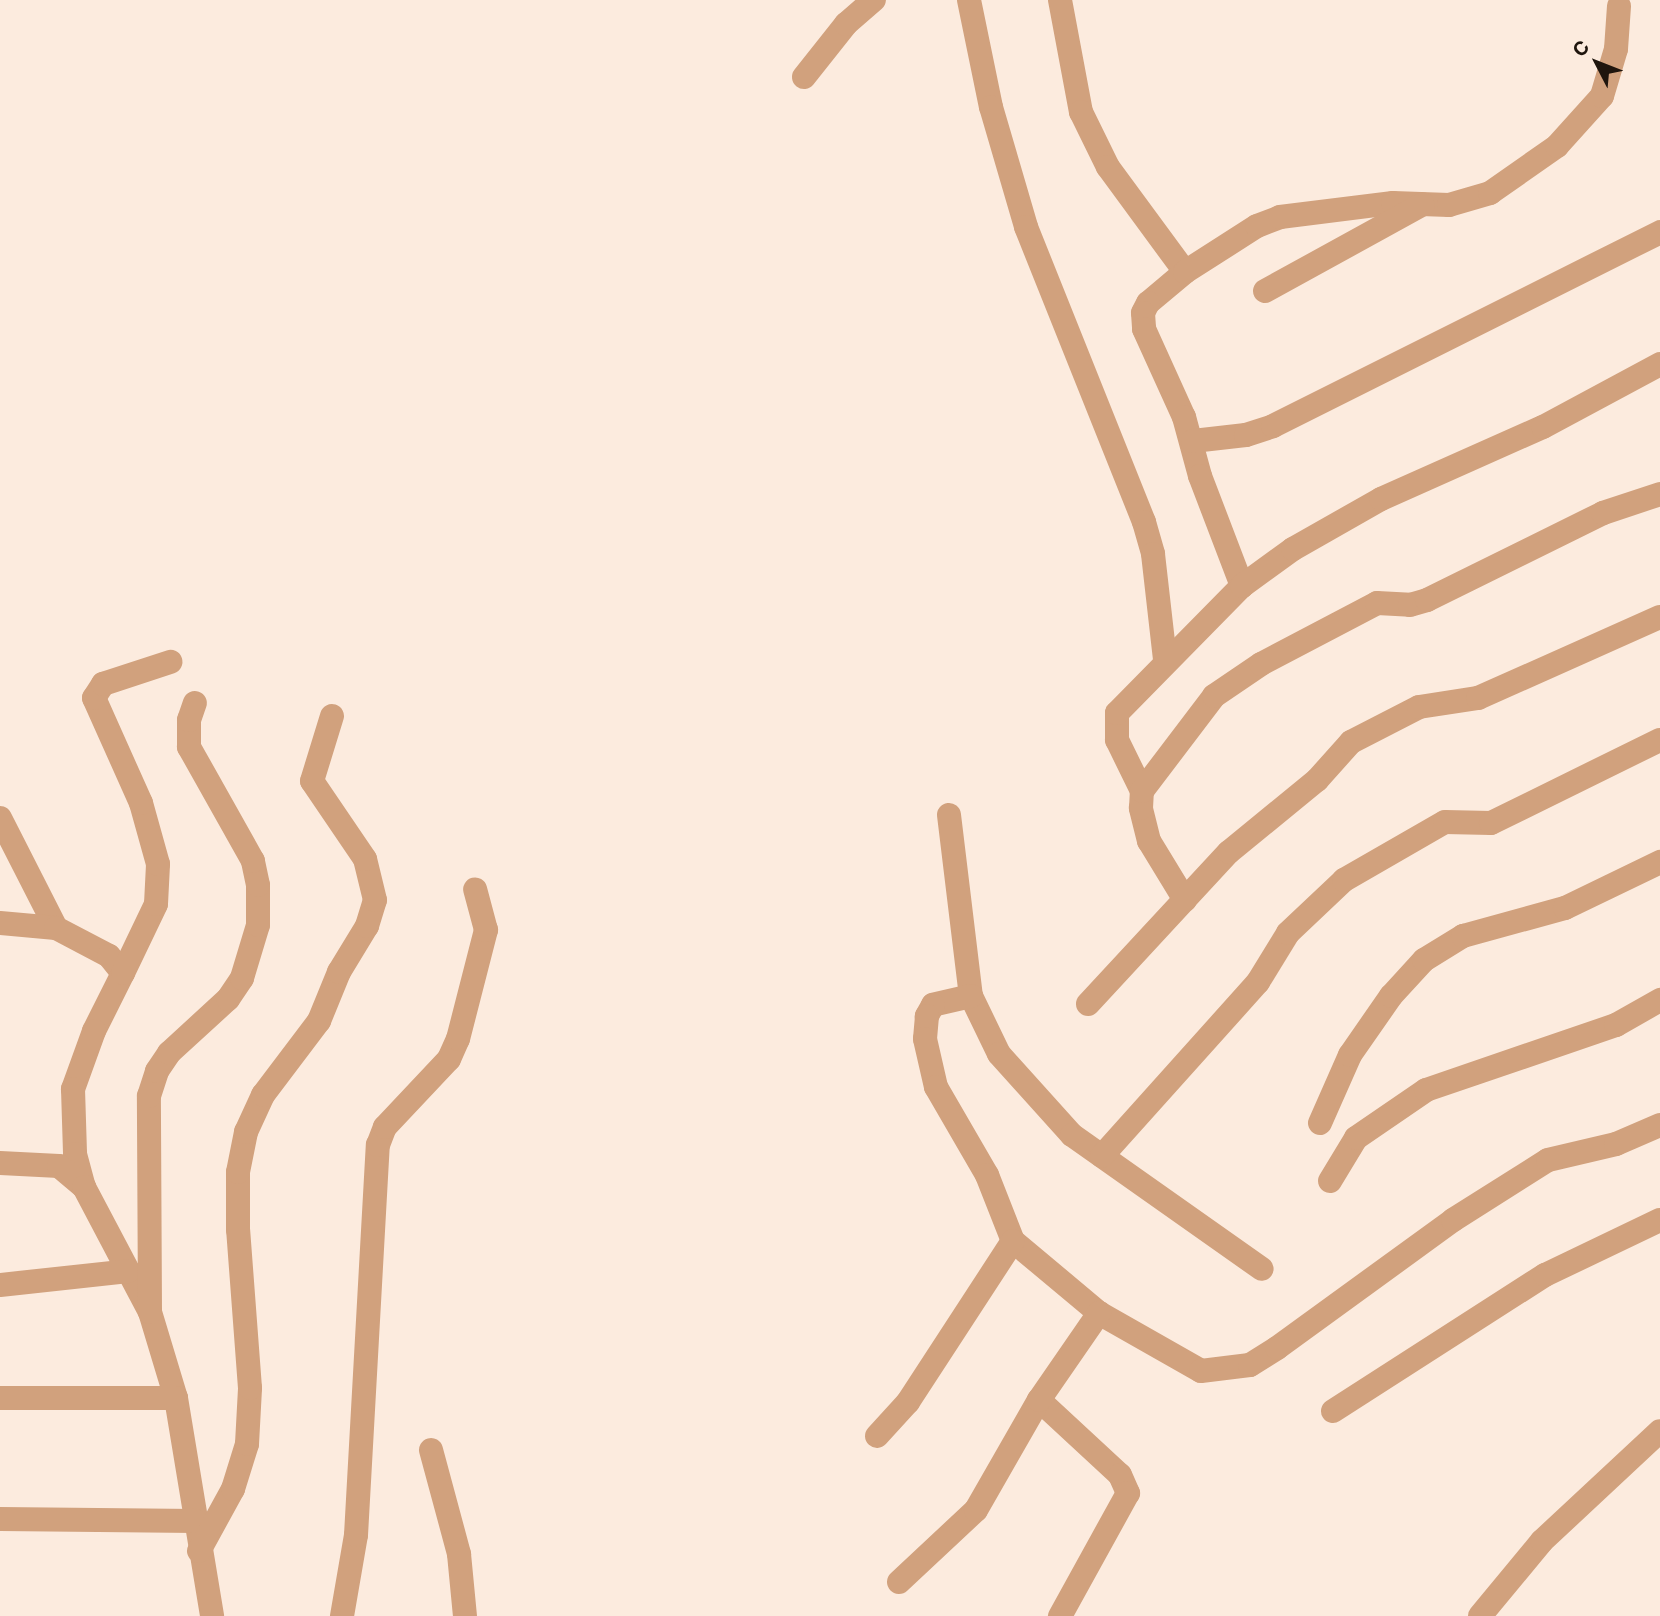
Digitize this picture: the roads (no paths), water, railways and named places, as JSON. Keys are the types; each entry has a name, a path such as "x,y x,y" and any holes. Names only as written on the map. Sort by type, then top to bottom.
{"street":[{"path":"803,77 846,24 874,0"},
{"path":"970,0 991,107 1026,227 1144,522 1153,554 1165,660"},
{"path":"1060,0 1081,112 1108,167 1185,272"},
{"path":"1242,586 1200,475 1193,441 1144,329 1143,313 1148,303 1185,272 1257,226 1280,218 1393,203 1463,204 1490,193 1528,169 1582,121 1602,96 1610,75 1619,6"},
{"path":"1265,291 1423,204"},
{"path":"1193,441 1246,435 1273,426 1660,232"},
{"path":"1185,900 1149,841 1141,808 1142,792 1117,740 1116,713 1165,660 1242,586 1293,550 1381,499 1543,427 1660,364"},
{"path":"1142,792 1214,696 1261,664 1377,603 1410,605 1427,600 1603,513 1660,494"},
{"path":"1088,1004 1228,852 1317,780 1351,743 1419,707 1478,698 1660,617"},
{"path":"170,663 103,684 93,698 141,803 158,864 156,904 94,1031 74,1089 73,1127 84,1187 150,1312 176,1398 196,1521 207,1615"},
{"path":"150,1312 149,1096 169,1053 228,999 242,978 258,925 258,885 253,861 189,747 189,720 195,703"},
{"path":"200,1551 233,1489 247,1444 250,1388 238,1230 238,1172 246,1132 263,1095 318,1021 339,972 367,926 375,900 365,859 312,781 332,716"},
{"path":"1102,1156 1258,982 1288,933 1344,880 1445,822 1492,823 1660,740"},
{"path":"949,815 971,996 999,1054 1047,1112 1102,1156 1262,1269"},
{"path":"0,818 56,928"},
{"path":"1320,1123 1350,1055 1391,996 1424,960 1463,936 1565,908 1660,862"},
{"path":"342,1616 356,1535 378,1145 401,1108 449,1059 458,1039 486,930 475,889"},
{"path":"0,923 56,928 109,956 123,973"},
{"path":"971,996 933,1005 927,1016 925,1040 936,1087 987,1175 1013,1241 1099,1313 1201,1371 1250,1364 1453,1220 1548,1160 1616,1143 1660,1125"},
{"path":"1330,1181 1356,1138 1426,1090 1616,1026 1660,1000"},
{"path":"0,1163 59,1166 84,1187"},
{"path":"1333,1411 1545,1275 1660,1220"},
{"path":"877,1436 908,1402 1013,1241"},
{"path":"0,1285 128,1271"},
{"path":"900,1582 976,1510 1039,1400 1099,1313"},
{"path":"0,1398 176,1398"},
{"path":"1039,1400 1120,1475 1128,1493 1060,1616"},
{"path":"1480,1616 1542,1541 1660,1431"},
{"path":"431,1450 459,1554 465,1616"},
{"path":"0,1519 196,1521"}]}
